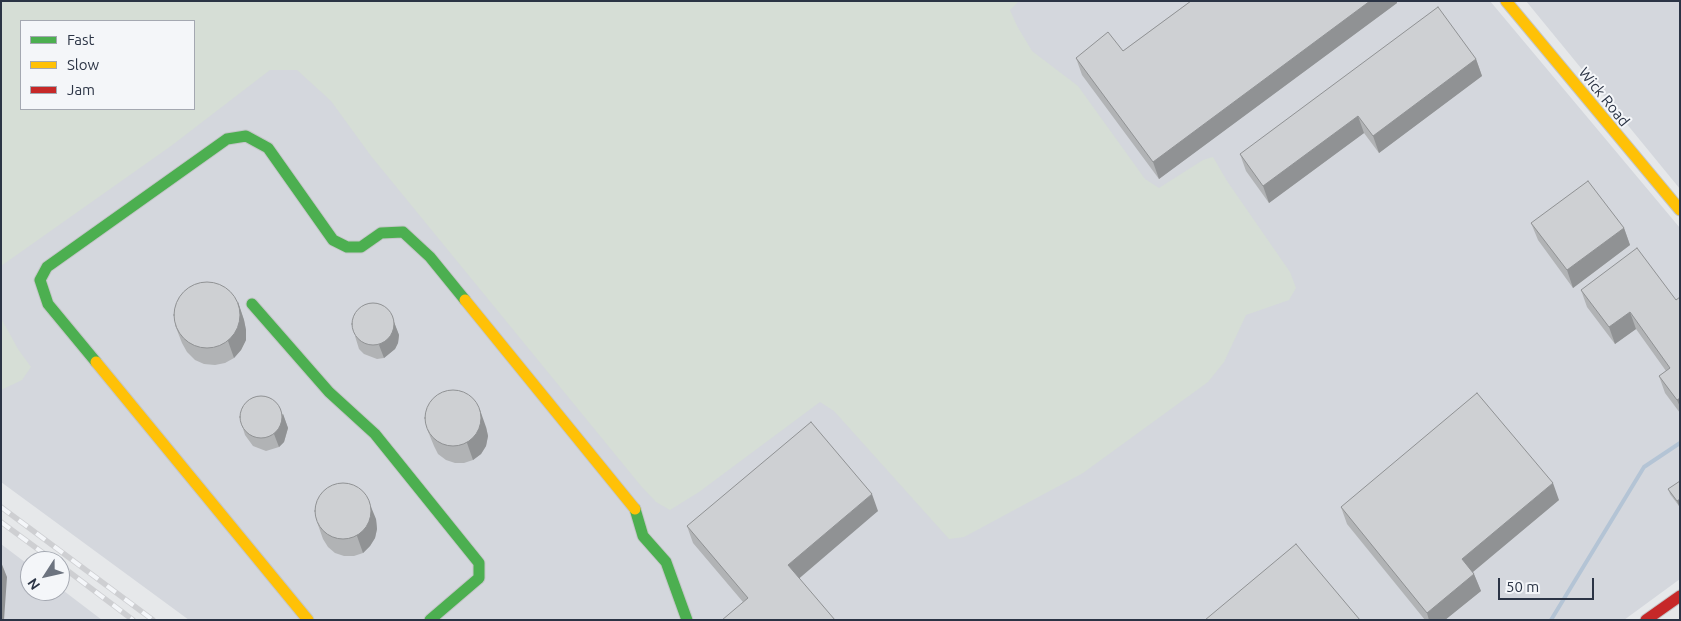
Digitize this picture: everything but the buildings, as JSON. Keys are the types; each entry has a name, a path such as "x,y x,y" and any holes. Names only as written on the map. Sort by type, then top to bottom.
{"street":[{"name":"Wick Road","path":"1506,1 1680,210"},
{"path":"308,620 48,304 40,280 47,267 226,139 246,136 268,148 333,240 347,247 361,247 382,233 403,232 430,257 636,510 643,536 666,562 687,620"},
{"path":"252,304 329,392 374,434 479,563 480,578 430,620"},
{"path":"1646,620 1680,596"}],"shaded area":[{"path":"1,1 1490,1 1680,228 1680,579 1624,620 189,620 1,482"},
{"path":"1,1 1019,1 1010,10 1032,51 1078,86 1145,179 1159,188 1203,160 1213,157 1227,181 1290,272 1296,288 1289,300 1246,315 1224,362 1208,382 1083,473 964,537 949,539 834,411 820,402 699,492 670,510 656,502 641,486 371,156 331,101 297,70 270,70 171,146 1,266"},
{"path":"1526,1 1680,1 1680,189 1653,156"},
{"path":"1,318 18,349 31,367 22,380 1,390"},
{"path":"1,544 20,558 20,601 70,601 70,596 102,620 1,620"}],"waterway":[{"path":"1551,620 1644,467 1680,443"}],"railway":[{"path":"1,507 153,620"},
{"path":"1,522 40,551"},
{"path":"70,573 133,620"}],"traffic: fast":[{"path":"96,362 48,304 40,280 47,267 227,139 246,136 268,148 333,240 347,247 361,247 381,233 403,232 430,257 465,300"},
{"path":"252,304 329,392 375,434 479,563 479,578 430,620"},
{"path":"635,509 643,536 666,562 687,620"}],"traffic: slow":[{"path":"1506,1 1680,210"},
{"path":"465,300 635,509"},
{"path":"96,362 308,620"}],"traffic: jam":[{"path":"1646,620 1680,596"}]}
